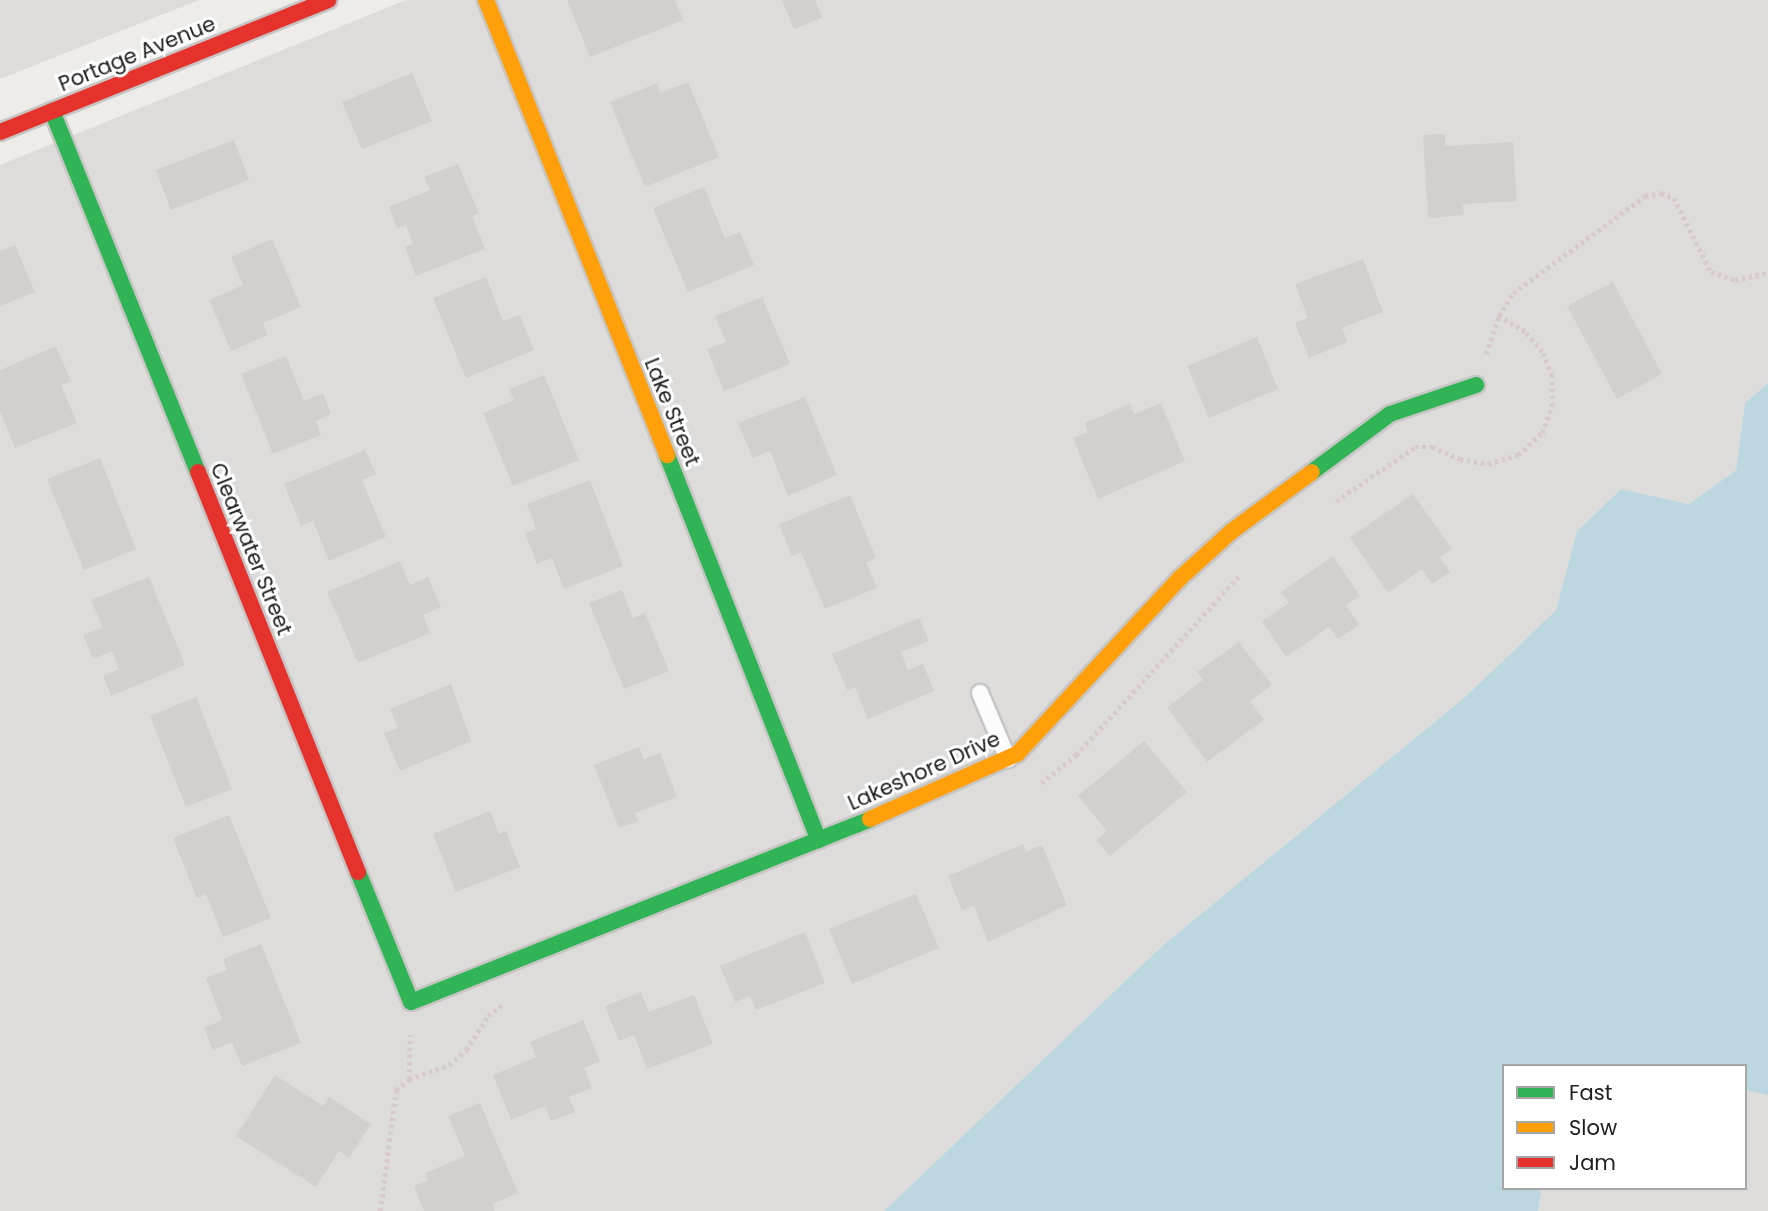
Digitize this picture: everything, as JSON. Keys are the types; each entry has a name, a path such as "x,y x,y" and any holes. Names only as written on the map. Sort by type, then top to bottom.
{"street":[{"name":"Portage Avenue","path":"0,132 328,0"},
{"name":"Lake Street","path":"485,0 819,840"},
{"name":"Clearwater Street","path":"52,111 411,1002"},
{"name":"Lakeshore Drive","path":"411,1002 819,840 1008,759 1044,729 1179,579 1232,531 1390,414 1476,385"}],"lane":[{"path":"980,693 1008,759"}],"path":[{"path":"380,1211 392,1107 396,1090 409,1079 411,1002"}],"shaded area":[{"path":"0,0 199,0 0,79"},
{"path":"406,0 1768,0 1768,383 1745,403 1736,470 1689,504 1621,489 1577,531 1556,610 1465,697 1162,946 884,1211 0,1211 0,165"},
{"path":"1754,1089 1768,1095 1768,1211 1538,1211 1542,1190 1747,1190 1747,1090"}],"water":[{"path":"1768,383 1768,1095 1747,1090 1747,1064 1502,1064 1502,1190 1542,1190 1538,1211 884,1211 1162,946 1465,697 1556,610 1577,531 1621,489 1689,504 1736,470 1745,403"}],"building":[{"path":"567,0 675,0 683,20 590,57"},
{"path":"782,0 815,0 822,18 794,29"},
{"path":"412,73 432,121 362,149 342,102"},
{"path":"688,82 719,157 645,187 610,102 657,83 660,93"},
{"path":"1445,134 1445,146 1513,142 1517,201 1463,204 1464,215 1428,218 1423,135"},
{"path":"234,140 249,180 171,210 156,170"},
{"path":"458,164 479,213 472,216 485,249 416,276 405,247 413,244 406,225 397,228 389,207 430,190 424,177"},
{"path":"704,187 725,238 740,232 754,265 688,292 653,208"},
{"path":"272,239 301,307 263,323 268,335 231,351 209,300 243,285 231,257"},
{"path":"15,245 35,292 0,306 0,251"},
{"path":"1363,259 1383,312 1342,328 1348,342 1309,358 1295,323 1308,318 1295,284"},
{"path":"486,277 503,321 520,315 534,350 466,378 433,298"},
{"path":"1613,282 1662,374 1617,399 1567,306"},
{"path":"762,297 790,364 724,391 707,349 726,342 715,316"},
{"path":"1257,337 1278,389 1209,418 1187,366"},
{"path":"56,346 71,381 61,385 77,423 15,448 0,411 0,370"},
{"path":"286,356 304,401 323,393 331,414 316,421 321,435 273,454 241,374"},
{"path":"544,375 579,460 513,486 483,413 514,400 509,389"},
{"path":"805,397 837,475 788,496 770,451 753,458 738,423"},
{"path":"1161,403 1185,461 1098,499 1073,438 1088,432 1085,423 1130,404 1134,414"},
{"path":"365,450 376,474 362,480 386,537 329,561 313,521 301,526 284,484"},
{"path":"100,458 136,549 84,570 47,479"},
{"path":"590,480 623,566 564,589 552,558 537,564 525,533 536,529 527,504"},
{"path":"1413,494 1452,549 1440,557 1450,572 1432,584 1422,569 1388,593 1350,537"},
{"path":"850,495 876,558 866,563 877,588 825,609 801,552 792,556 779,524"},
{"path":"1333,556 1360,596 1346,605 1359,625 1338,639 1329,627 1286,657 1262,621 1289,603 1281,592"},
{"path":"400,561 410,585 428,577 441,607 423,615 430,633 358,663 327,592"},
{"path":"149,577 185,665 111,696 103,676 119,669 112,651 93,659 83,635 103,628 91,600"},
{"path":"622,590 633,618 645,613 669,671 624,689 589,603"},
{"path":"919,618 929,641 901,652 908,670 923,664 934,691 868,719 855,687 847,690 832,654"},
{"path":"1239,642 1272,685 1250,701 1264,720 1207,762 1167,707 1203,680 1197,672"},
{"path":"451,684 471,741 400,771 384,733 398,728 390,709"},
{"path":"196,697 232,789 186,807 150,716"},
{"path":"1144,741 1187,792 1110,856 1096,840 1107,831 1078,796"},
{"path":"639,747 644,759 660,753 677,797 635,813 638,821 619,828 594,765"},
{"path":"490,811 499,834 506,831 520,867 456,892 433,834"},
{"path":"229,815 271,918 223,937 206,894 197,898 173,838"},
{"path":"1023,844 1026,852 1042,845 1067,905 988,942 974,906 962,911 948,876"},
{"path":"916,894 939,948 852,984 829,929"},
{"path":"805,932 825,983 756,1010 750,996 735,1002 720,966"},
{"path":"261,944 301,1043 242,1066 232,1042 213,1050 204,1028 222,1020 206,978 227,970 223,959"},
{"path":"641,992 649,1012 694,995 713,1044 647,1069 634,1035 619,1041 605,1006"},
{"path":"583,1020 600,1061 584,1068 592,1088 569,1097 575,1112 551,1121 545,1106 511,1120 493,1075 536,1057 530,1042"},
{"path":"275,1075 323,1106 329,1097 371,1124 349,1158 339,1151 316,1187 236,1136"},
{"path":"480,1103 518,1193 493,1204 494,1211 424,1211 414,1186 428,1180 425,1173 465,1156 448,1116"}],"traffic: fast":[{"path":"52,111 198,472"},
{"path":"1312,472 1390,414 1476,385"},
{"path":"667,455 819,840"},
{"path":"358,872 411,1002 870,819"}],"traffic: slow":[{"path":"486,0 667,455"},
{"path":"870,819 1017,754 1179,579 1232,531 1312,472"}],"traffic: jam":[{"path":"0,132 328,0"},
{"path":"198,472 358,872"}]}
